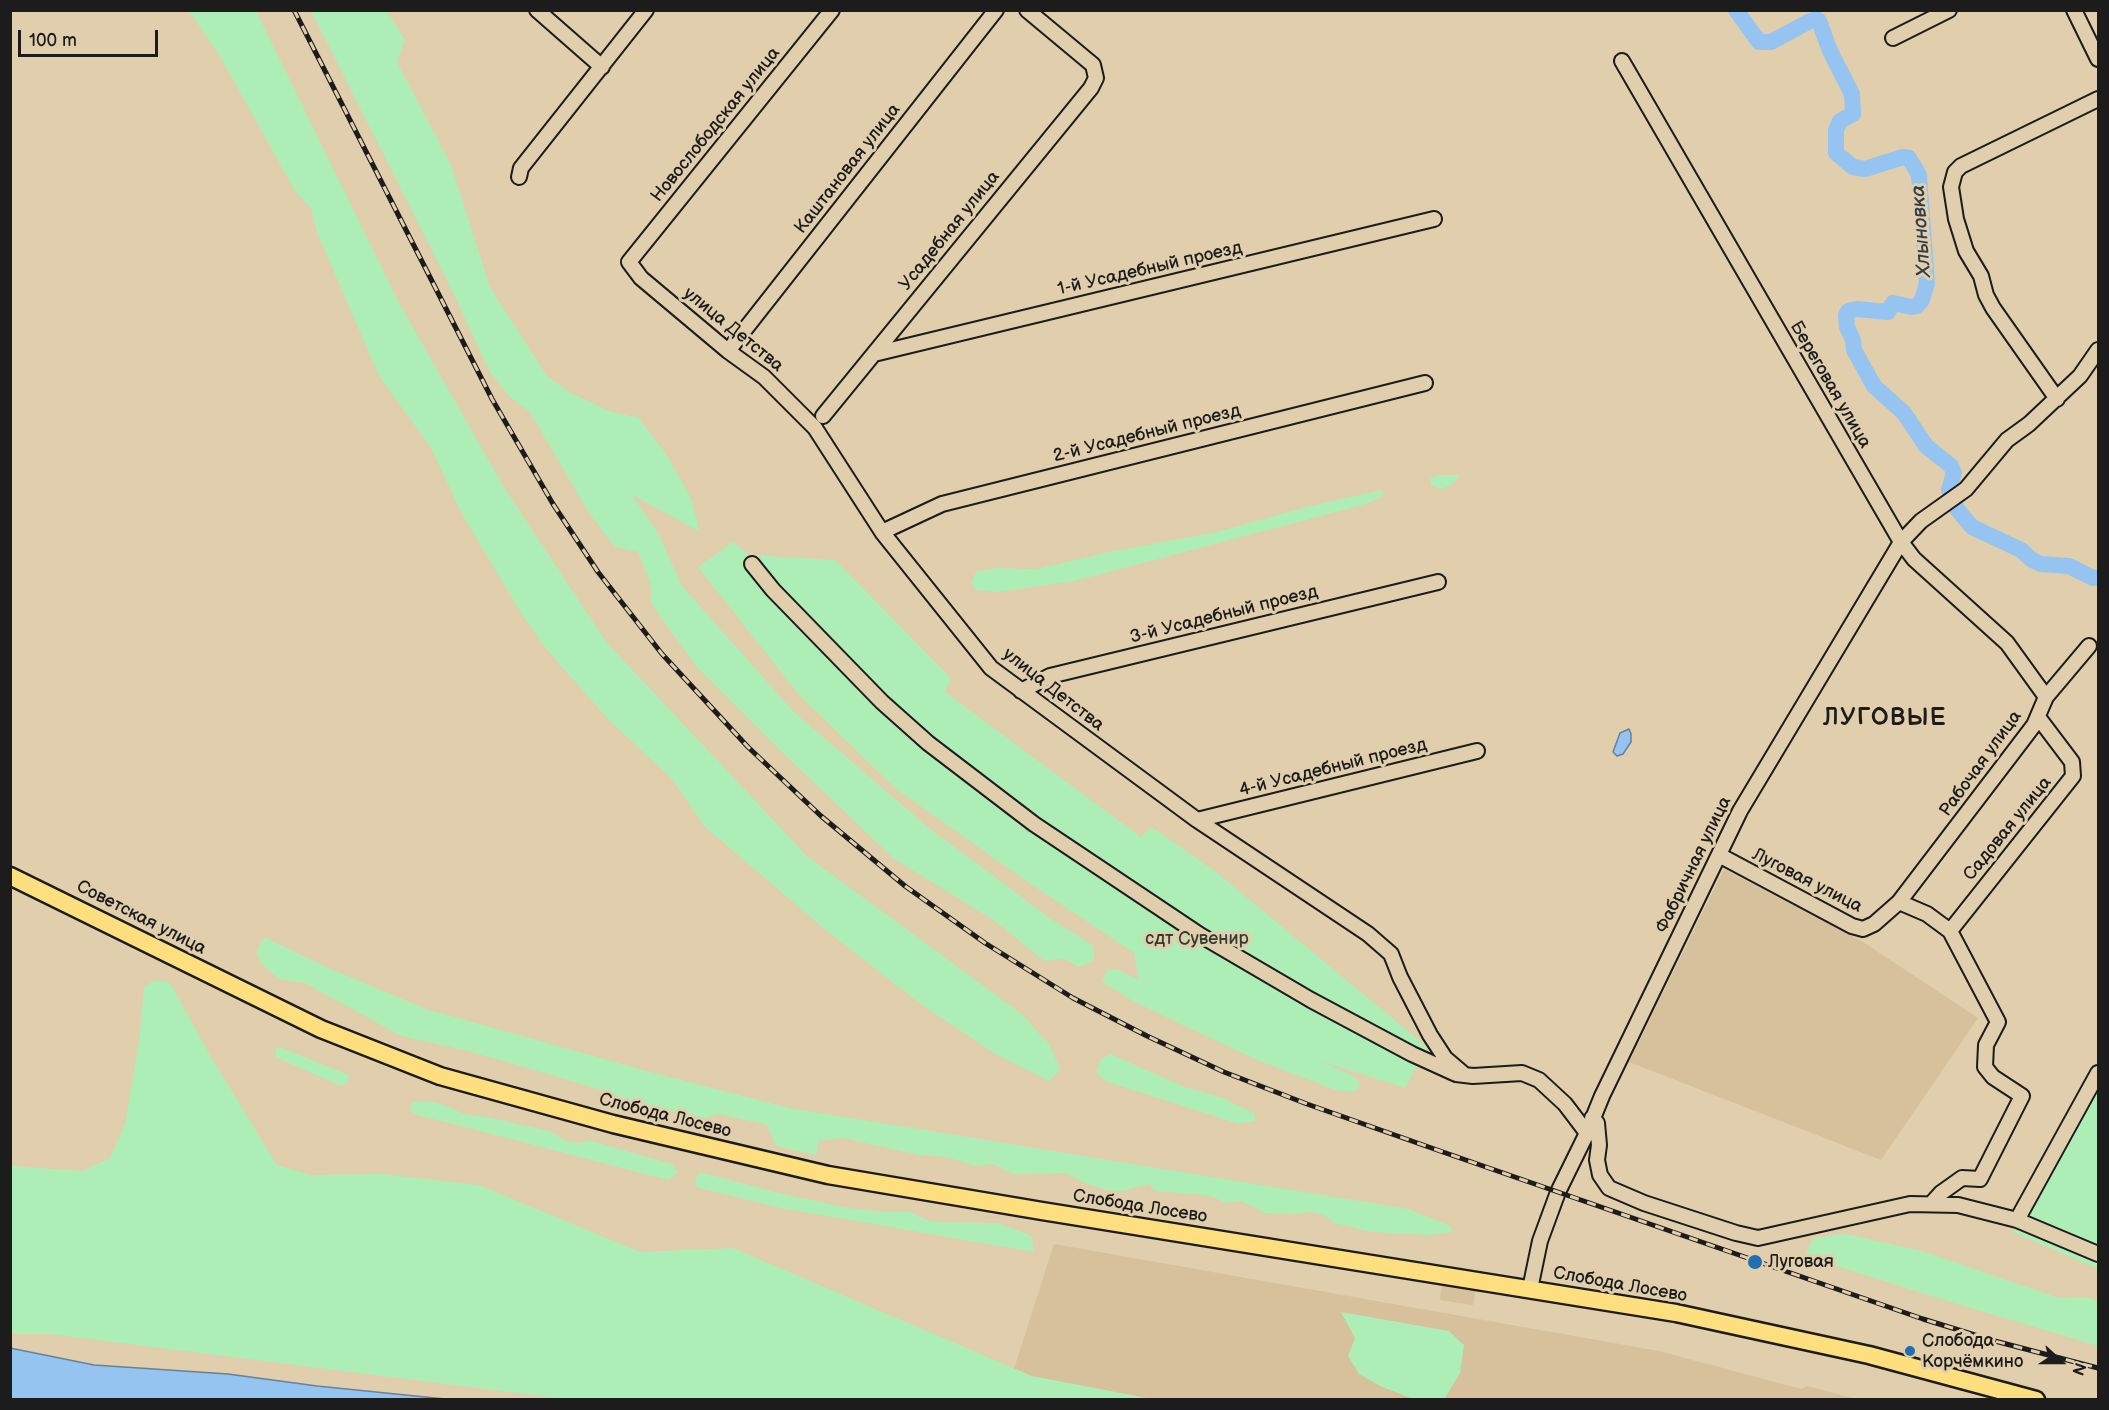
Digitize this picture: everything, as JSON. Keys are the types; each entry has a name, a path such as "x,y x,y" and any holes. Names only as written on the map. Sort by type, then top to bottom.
{"main road":[{"name":"Советская улица","path":"10,876 254,996"},
{"name":"Слобода Лосево","path":"254,996 321,1029 440,1076 613,1124 817,1172 1053,1213 1676,1313 1869,1355 2036,1400"}],"street":[{"path":"537,10 602,67"},
{"path":"519,177 521,168 646,10"},
{"name":"Новослободская улица","path":"629,262 832,10"},
{"name":"Каштановая улица","path":"728,351 996,10"},
{"name":"Усадебная улица","path":"823,416 1091,88 1096,78 1093,65 1027,10"},
{"path":"1893,38 1948,10"},
{"path":"2074,10 2098,59"},
{"name":"Береговая улица","path":"1622,61 1901,542 1914,559 2007,643 2046,698"},
{"path":"2057,399 1986,295 1981,276 1966,251 1956,219 1951,187 1955,172 1961,166 2098,99"},
{"name":"1-й Усадебный проезд","path":"874,354 1434,219"},
{"name":"улица Детства","path":"629,262 641,279 764,378 815,428 882,532 991,668 1197,820 1368,934 1391,954 1400,977 1444,1058 1465,1075"},
{"name":"Фабричная улица","path":"1530,1289 1540,1240 1556,1197 1740,811 1901,542 1921,521 1966,489 2007,441 2029,424 2080,376 2098,350"},
{"name":"2-й Усадебный проезд","path":"882,532 942,504 1425,383"},
{"path":"752,564 773,590 882,702 928,743 1034,824 1200,935 1301,994 1442,1069 1465,1075 1521,1073 1539,1080 1565,1104 1587,1133"},
{"name":"3-й Усадебный проезд","path":"1022,691 1050,676 1438,582"},
{"name":"Рабочая улица","path":"1899,902 2034,725 2046,698 2089,646"},
{"name":"Садовая улица","path":"1950,931 2073,776 2072,762 2038,717"},
{"name":"4-й Усадебный проезд","path":"1197,820 1477,751"},
{"name":"Луговая улица","path":"1719,855 1852,926 1863,929 1875,924 1899,902"},
{"path":"1899,902 1928,914 1950,931 1998,1022 1986,1045 1986,1067 1993,1077 2022,1096 1980,1179 1962,1178 1941,1193 1932,1203"},
{"path":"2017,1220 2098,1073"},
{"path":"1592,1118 1597,1123 1600,1175 1608,1188 1644,1203 1736,1233 1758,1238 1910,1204 1932,1203 1972,1208 2017,1220 2098,1254"}],"shaded area":[{"path":"1724,869 1860,940 1978,1018 1881,1160 1629,1062"},
{"path":"1054,1244 1659,1351 1801,1389 1807,1386 1856,1399 1004,1400"},
{"path":"1442,1283 1476,1288 1473,1305 1440,1300"}],"green space":[{"path":"189,11 256,11 399,303 505,489 607,643 807,856 1023,1015 1050,1046 1060,1069 1049,1081 997,1055 922,1005 828,932 705,827 672,779 609,720 547,650 521,613 462,514 431,448 379,376 316,230 311,208 295,191 221,58"},
{"path":"311,11 387,11 405,40 397,62 451,165 490,287 546,375 569,392 609,411 639,418 668,457 691,498 700,532 631,494 658,533 682,586 794,712 929,828 1051,919 1094,946 1094,961 1079,967 1064,959 1044,961 995,921 893,858 697,667 652,605 650,582 638,552 615,547 589,513 530,412 510,397 490,372 447,280"},
{"path":"1441,475 1461,475 1453,484 1442,489 1431,486 1430,478"},
{"path":"1381,490 1385,493 1380,498 1366,504 1075,581 997,592 977,590 971,583 976,572 996,568 1036,569 1109,552 1217,532 1306,507"},
{"name":"сдт Сувенир","path":"733,542 750,555 835,560 951,678 945,692 1141,837 1152,827 1216,872 1427,1047 1405,1088 1321,1061 1357,1078 1359,1088 1353,1092 1335,1090 1260,1061 1195,1031 1131,1000 1102,982 1108,969 1119,970 1139,980 1134,953 1032,885 896,789 800,696 698,567"},
{"path":"264,937 324,966 426,1009 654,1073 790,1108 1408,1209 1451,1226 1452,1232 1429,1235 1371,1232 1334,1223 1324,1215 1311,1212 1265,1213 1241,1201 1226,1203 1213,1197 1197,1194 1154,1191 1150,1184 1123,1191 1106,1190 1066,1173 1013,1174 993,1164 975,1166 947,1157 919,1155 843,1138 819,1141 816,1155 776,1146 767,1125 719,1114 704,1118 642,1105 598,1089 517,1065 401,1036 305,983 279,979 263,965 256,953"},
{"path":"155,980 170,983 215,1064 277,1165 311,1175 382,1174 479,1185 640,1252 733,1248 1032,1376 1152,1399 565,1399 50,1334 11,1334 11,1166 83,1171 110,1158 125,1124 139,1042 144,987"},
{"path":"280,1047 349,1075 348,1082 341,1086 275,1057 276,1049"},
{"path":"1110,1054 1185,1087 1223,1098 1255,1114 1255,1121 1239,1124 1105,1081 1096,1072 1101,1059"},
{"path":"2098,1073 2098,1269 2013,1232 2017,1220"},
{"path":"427,1101 445,1105 464,1114 550,1131 564,1140 579,1143 588,1140 672,1164 677,1171 668,1180 414,1114 410,1109 413,1102"},
{"path":"700,1172 848,1208 910,1212 932,1222 997,1223 1032,1237 1034,1252 781,1208 695,1187 696,1178"},
{"path":"1846,1234 1922,1251 2056,1297 2090,1298 2098,1302 2098,1346 1805,1256 1813,1238"},
{"path":"1341,1312 1449,1331 1464,1345 1460,1373 1445,1398 1413,1399 1380,1386 1359,1374 1348,1356 1355,1338"}],"water":[{"path":"1629,729 1631,742 1623,754 1617,756 1613,752 1620,733"},
{"path":"10,1348 94,1365 228,1374 445,1399 11,1399"}],"waterway":[{"name":"Хлыновка","path":"1736,10 1759,42 1771,42 1808,22 1816,19 1819,21 1830,51 1852,94 1853,114 1840,121 1836,130 1836,153 1853,167 1865,169 1903,157 1909,158 1919,175 1927,283 1922,300 1917,306 1912,307 1893,303 1888,312 1857,309 1848,311 1846,315 1854,350 1874,386 1904,413 1926,446 1951,466 1954,473 1949,490 1957,509 1972,527 2021,550 2032,560 2041,564 2069,566 2093,578 2098,577"}],"railway":[{"path":"294,10 492,399 553,504 598,572 662,654 748,747 821,816 905,886 985,943 1073,998 1224,1072 1440,1151 1923,1319 1991,1340 2098,1368"}],"place":[{"name":"Луговая","path":"1755,1262"},
{"name":"Слобода Корчёмкино","path":"1910,1351"}],"district":[{"name":"ЛУГОВЫЕ","path":"1885,719"}]}
